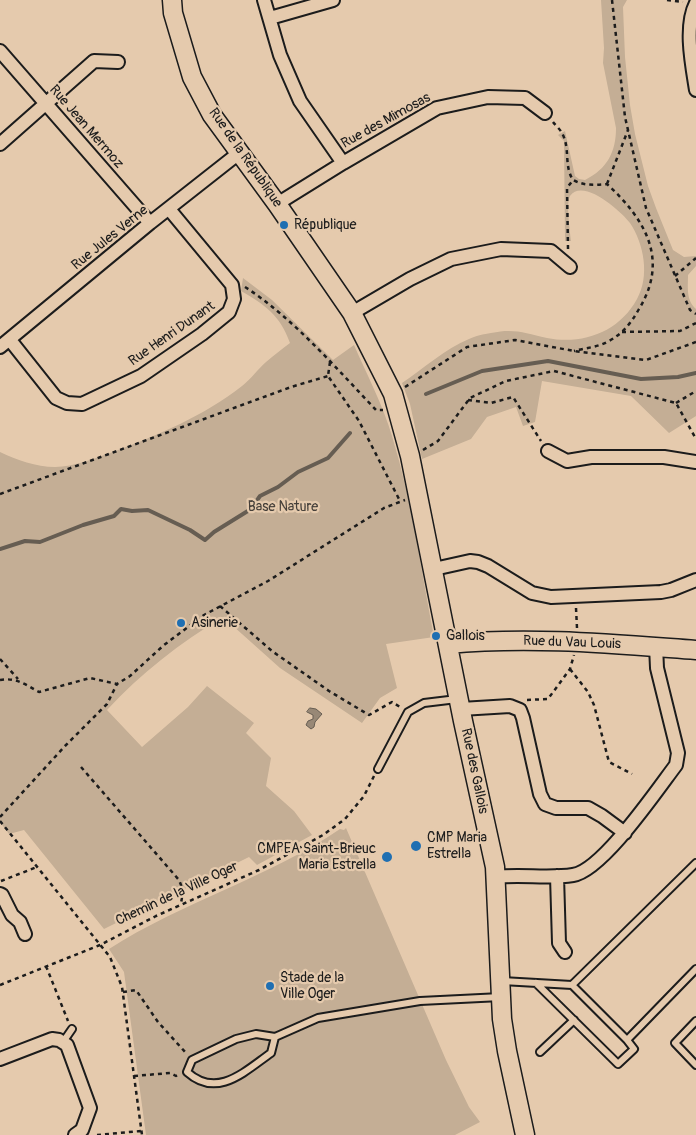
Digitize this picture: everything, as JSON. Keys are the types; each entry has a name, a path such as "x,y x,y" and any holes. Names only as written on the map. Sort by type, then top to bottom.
{"main road":[{"name":"Rue de la République","path":"172,0 173,13 192,77 212,115 277,204 352,313 396,403"},
{"name":"Rue des Gallois","path":"396,403 419,497 496,877 502,1018 507,1052 525,1135"},
{"name":"Rue du Vau Louis","path":"448,644 578,642 696,650"}],"street":[{"path":"264,0 280,55 300,101 343,163"},
{"path":"270,18 333,0"},
{"path":"696,4 690,20 692,66 696,90"},
{"name":"Rue Jean Mermoz","path":"0,51 150,223"},
{"path":"0,144 94,61 118,62"},
{"name":"Rue des Mimosas","path":"277,204 437,108 488,97 525,98 545,113"},
{"name":"Rue Jules Verne","path":"5,343 150,223 239,153"},
{"path":"170,209 232,285"},
{"path":"352,313 410,279 451,259 500,249 550,251 570,267"},
{"name":"Rue Henri Dunant","path":"5,343 56,398 67,403 82,404 141,376 202,334 229,312 234,299 232,285"},
{"path":"548,451 567,461 591,457 664,457 696,462"},
{"path":"434,569 478,562 488,566 532,593 541,596 576,597 661,592 696,580"},
{"path":"496,877 573,875 587,870 625,833 676,765 678,753 657,668 656,646"},
{"path":"460,704 510,706 520,710 540,794 545,804 556,808 588,808 625,833"},
{"path":"557,876 559,943 565,952"},
{"path":"0,894 12,915 20,922 26,934"},
{"path":"0,1059 52,1039 63,1042 69,1050 90,1108 82,1130 75,1135"}],"lane":[{"path":"378,770 408,712 424,703 460,704"},
{"path":"572,985 696,863"},
{"path":"627,1040 696,969"},
{"path":"275,1037 271,1053 239,1075 221,1083 210,1084 196,1080 187,1072 192,1060 236,1039 256,1034 275,1037 318,1018 536,983 572,985 634,1049 618,1064 536,983"},
{"path":"540,1052 574,1020"},
{"path":"696,1021 675,1042 696,1065"},
{"path":"63,1042 72,1029"}],"path":[{"path":"612,0 628,129 646,208 690,310 696,314"},
{"path":"667,0 696,4"},
{"path":"545,113 563,134 568,153 568,172 573,180 587,185 607,184 621,197 638,219 650,241 654,273 646,298 629,326 607,342 574,351"},
{"path":"607,184 628,129"},
{"path":"570,267 566,196 567,188 573,180"},
{"path":"675,276 696,258"},
{"path":"232,285 240,284 265,300 330,362 376,410 396,403 467,347 515,340 574,351 646,360 696,342"},
{"path":"620,332 680,331 696,323"},
{"path":"330,362 328,376 359,421 400,501"},
{"path":"410,456 438,441 470,398 506,381 554,371 676,402 696,391"},
{"path":"0,494 292,387 328,376"},
{"path":"468,400 492,404 513,397 548,451"},
{"path":"676,402 696,439"},
{"path":"142,1135 123,992 110,958 0,819 65,746 107,704 117,684 130,676 164,645 204,615 268,580 384,508 400,501 419,497"},
{"path":"520,710 524,700 548,699 570,668 578,642 576,597"},
{"path":"220,606 272,651 329,691 369,715 392,702 408,712"},
{"path":"0,659 18,680"},
{"path":"570,668 588,692 594,705 609,762 632,774"},
{"path":"0,680 7,678 18,680 39,692 90,678 117,684"},
{"path":"81,767 179,880 183,890 181,904"},
{"name":"Chemin de la Ville Oger","path":"0,985 100,944 181,904 259,870 323,835 345,819 364,796 378,770"},
{"path":"0,882 37,867"},
{"path":"46,966 72,1029"},
{"path":"123,992 136,990 158,1022 192,1060"},
{"path":"134,1076 170,1073 176,1076 187,1072"},
{"path":"98,1135 141,1131"}],"green space":[{"path":"601,0 627,0 623,7 625,57 630,105 648,186 673,250 684,257 696,256 696,266 688,275 688,294 696,309 696,416 669,433 631,396 542,381 535,422 523,426 516,407 487,417 471,439 422,459 410,404 402,383 460,343 480,335 513,331 560,340 574,340 599,334 620,320 637,299 641,290 644,260 639,240 626,218 602,198 584,191 576,191 570,196 568,211 571,241 565,241 564,141 558,135 565,131 575,176 585,180 599,171 609,159 616,137 616,128 603,63"},
{"name":"Base Nature","path":"243,278 272,300 333,360 354,345 384,413 399,461 411,510 434,637 386,644 397,688 380,698 362,723 280,668 223,617 176,648 147,671 107,710 142,747 188,707 207,686 254,723 246,733 271,758 266,786 294,811 312,835 257,865 249,857 104,929 24,830 9,834 0,822 0,452 41,466 62,467 77,464 164,432 196,416 227,397 290,343 282,325 271,312 241,291"},
{"name":"Stade de la Ville Oger","path":"346,828 446,1060 469,1107 480,1122 455,1135 146,1135 124,972 109,949 166,917 284,862 340,829 344,830"}],"shaded area":[{"path":"310,708 316,709 322,714 311,729 306,725 308,721 313,719 313,715 307,712"}],"waterway":[{"path":"426,394 482,371 548,361 641,379 678,377 696,373"},
{"path":"0,549 25,541 40,542 83,525 114,516 121,509 132,511 148,510 190,530 205,540 214,532 251,509 260,496 278,487 298,472 328,458 350,433"}],"place":[{"name":"République","path":"284,225"},
{"name":"Asinerie","path":"181,623"},
{"name":"Gallois","path":"436,636"},
{"name":"CMP Maria Estrella","path":"416,846"},
{"name":"CMPEA Saint-Brieuc Maria Estrella","path":"387,857"},
{"name":"Stade de la Ville Oger","path":"270,986"}]}
